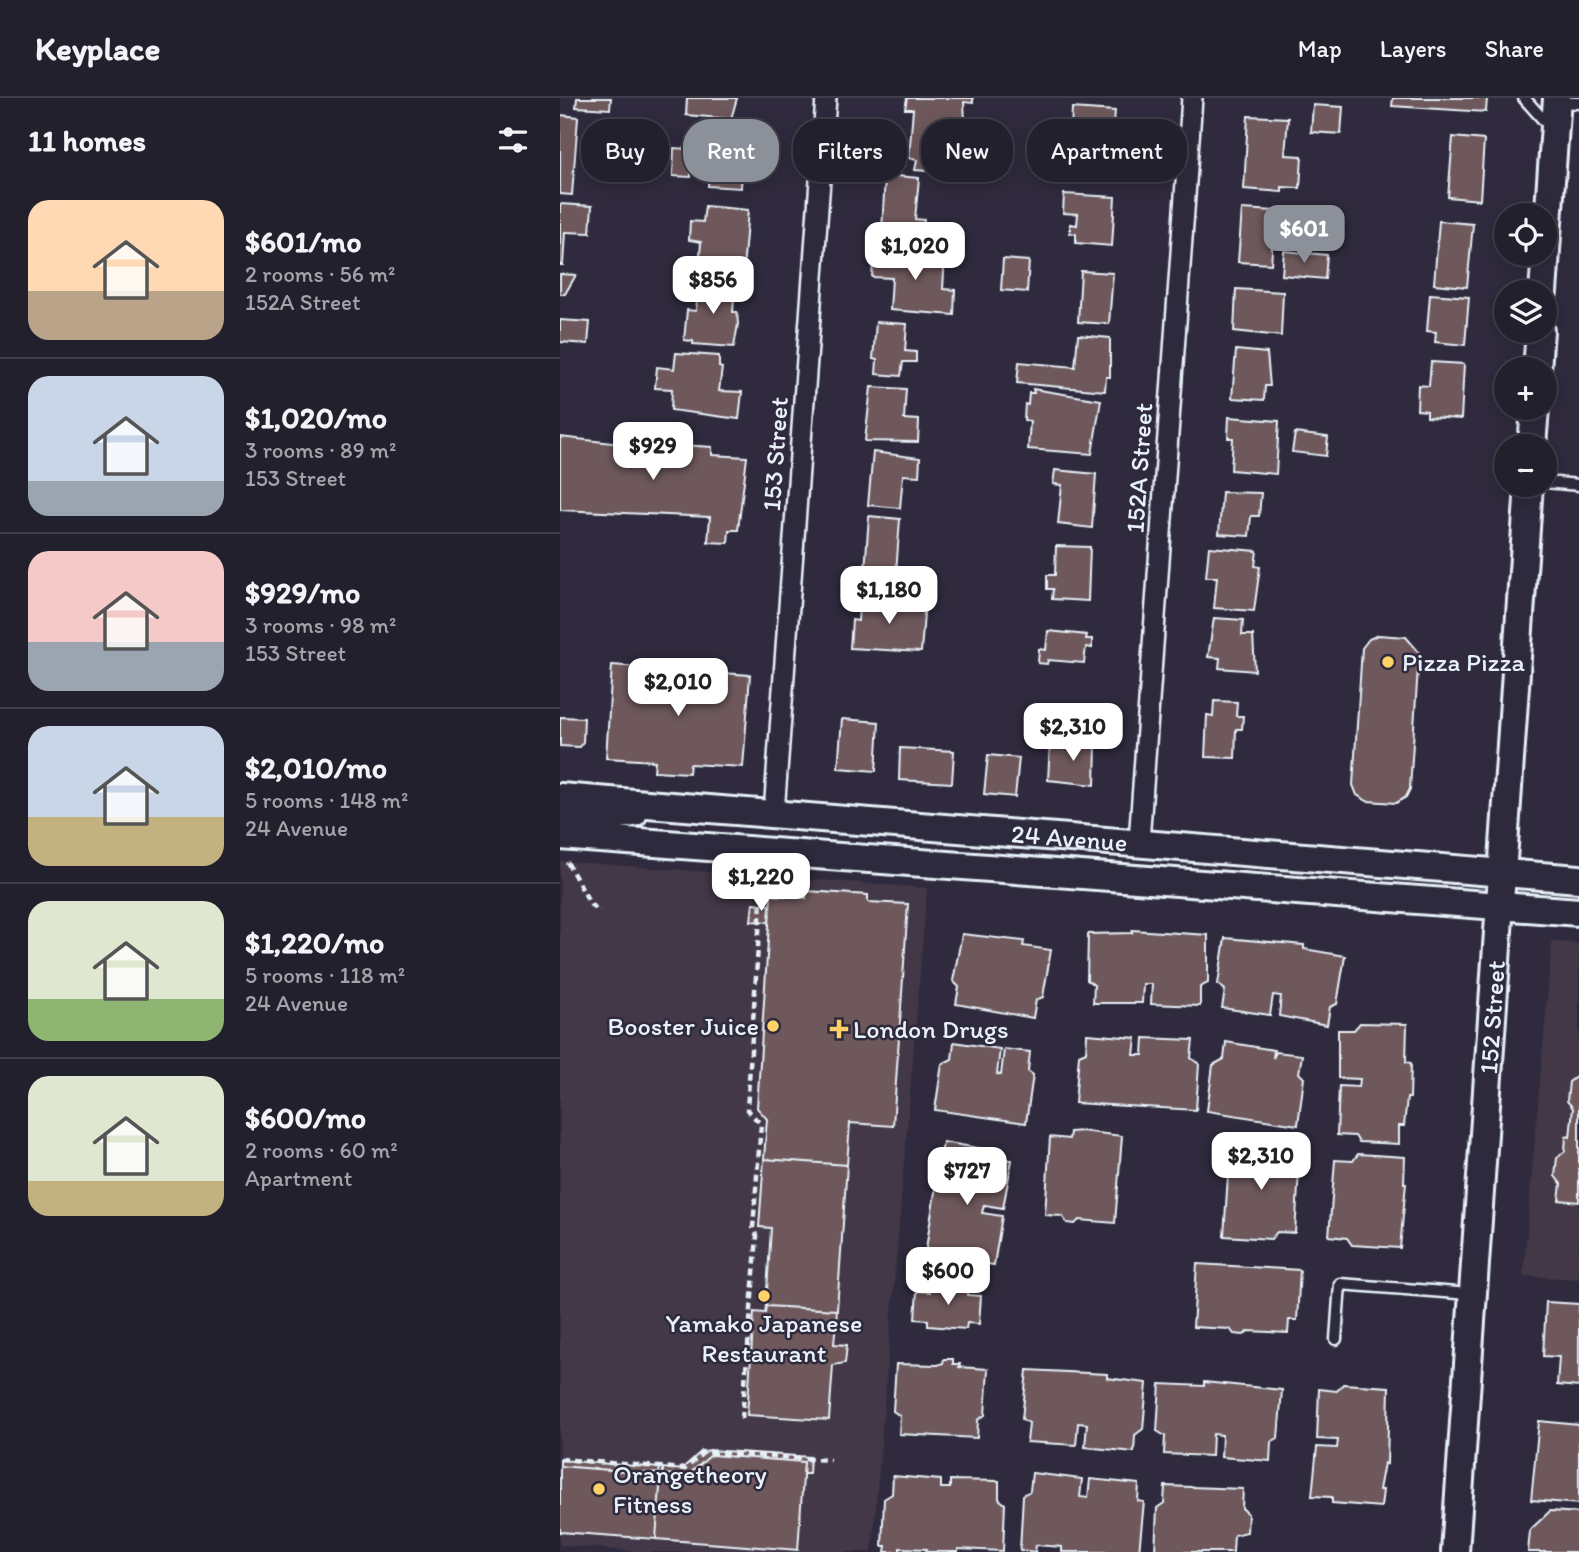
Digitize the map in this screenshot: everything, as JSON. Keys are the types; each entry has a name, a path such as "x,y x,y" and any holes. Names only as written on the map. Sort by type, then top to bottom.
{"main road":[{"path":"1544,280 1554,131 1564,101"},
{"name":"152 Street","path":"1455,1552 1528,497"},
{"name":"24 Avenue","path":"560,797 1579,879"},
{"path":"560,834 569,818 597,819 678,806"},
{"name":"24 Avenue","path":"560,834 1579,912"}],"street":[{"name":"153 Street","path":"774,813 826,98"},
{"name":"152A Street","path":"1139,842 1192,98"}],"lane":[{"path":"1524,98 1554,131"},
{"path":"1557,483 1579,485"},
{"path":"1336,1339 1340,1284 1474,1295"}],"path":[{"path":"567,862 591,905 600,911"},
{"path":"742,1419 757,1236 753,1228 761,1124 747,1110 762,884"},
{"path":"746,1026 753,1027"},
{"path":"560,1459 685,1469 704,1452 830,1461"}],"shaded area":[{"path":"560,861 927,888 872,1552 641,1552 560,1545"},
{"path":"1552,941 1579,944 1579,1279 1523,1276"}],"building":[{"path":"577,98 611,98 610,109 576,107"},
{"path":"687,98 737,98 731,119 686,115"},
{"path":"907,98 973,98 973,103 964,102 965,119 921,119 921,170 915,170 917,160 909,158 913,109 905,109"},
{"path":"1393,98 1487,98 1486,112 1392,106"},
{"path":"1313,105 1343,107 1341,134 1311,132"},
{"path":"1072,108 1115,111 1114,119 1071,119"},
{"path":"560,115 578,117 572,195 560,194"},
{"path":"1248,116 1288,118 1285,155 1302,156 1300,188 1282,187 1282,192 1244,189"},
{"path":"1453,137 1484,140 1480,200 1448,197"},
{"path":"674,148 683,149 683,177 673,176"},
{"path":"907,177 919,178 915,219 924,220 923,231 882,231 885,182 907,182"},
{"path":"708,182 741,182 741,188 708,186"},
{"path":"1064,194 1115,197 1112,246 1076,243 1076,234 1070,233 1070,224 1077,225 1078,214 1063,213"},
{"path":"560,204 592,206 590,233 565,232 563,265 560,265"},
{"path":"705,206 748,210 743,270 737,270 737,273 699,270 701,242 689,240 690,221 703,222"},
{"path":"1242,209 1275,211 1271,264 1238,262"},
{"path":"1439,221 1473,224 1467,287 1434,284"},
{"path":"874,250 945,255 943,289 955,290 954,315 890,310 892,278 872,277"},
{"path":"1284,251 1327,255 1325,279 1282,275"},
{"path":"1003,259 1029,261 1027,292 1001,290"},
{"path":"1081,271 1113,273 1109,324 1078,322"},
{"path":"560,274 576,275 565,294 560,294"},
{"path":"698,281 735,285 733,312 737,312 738,324 734,347 693,344 693,341 684,340 687,310 696,311"},
{"path":"1236,289 1283,292 1281,336 1234,331"},
{"path":"1430,294 1469,297 1465,345 1435,342 1436,332 1427,331"},
{"path":"560,320 590,322 588,344 560,342"},
{"path":"876,322 907,324 905,351 916,352 916,362 903,362 901,376 876,374 877,360 873,359"},
{"path":"1078,335 1110,338 1110,377 1106,377 1105,391 1017,383 1019,362 1075,367"},
{"path":"1236,350 1267,353 1270,386 1265,386 1264,400 1232,398"},
{"path":"676,353 719,356 719,367 722,368 719,391 742,392 739,419 671,410 672,389 655,388 657,367 674,369"},
{"path":"1431,362 1464,364 1461,419 1427,417 1427,411 1417,410 1418,385 1429,386"},
{"path":"871,387 906,389 904,419 919,420 918,442 865,441"},
{"path":"1033,389 1101,400 1092,454 1028,449 1030,421 1024,420 1025,404 1028,405 1029,393 1034,393"},
{"path":"1229,417 1279,421 1276,474 1231,470 1233,438 1228,438"},
{"path":"1295,433 1328,437 1326,456 1292,452"},
{"path":"560,437 682,451 683,445 712,447 712,455 747,457 738,530 729,530 728,543 708,542 710,517 560,510"},
{"path":"873,452 920,458 919,476 903,475 900,508 868,505"},
{"path":"1055,470 1096,474 1092,528 1058,524 1062,485 1053,484"},
{"path":"1222,492 1261,493 1259,516 1251,516 1249,536 1219,534"},
{"path":"869,516 900,519 896,573 865,570"},
{"path":"1056,546 1090,547 1088,601 1052,599 1053,589 1047,589 1047,575 1055,575"},
{"path":"1209,547 1257,551 1255,566 1260,567 1254,611 1214,608 1217,577 1206,577"},
{"path":"873,597 925,601 921,652 850,648 852,620 858,621 859,606 872,606"},
{"path":"1214,618 1243,620 1242,635 1253,635 1255,671 1219,668 1220,658 1208,657"},
{"path":"1048,631 1087,635 1086,639 1092,639 1092,648 1086,647 1084,663 1048,660 1047,664 1038,663 1039,649 1046,650"},
{"path":"1378,635 1406,637 1419,652 1410,789 1406,797 1396,803 1367,801 1357,795 1353,785 1362,648 1369,639"},
{"path":"612,665 750,675 743,767 690,764 689,773 654,771 655,761 606,758"},
{"path":"1214,701 1237,702 1236,716 1243,716 1242,729 1236,729 1235,758 1205,757 1207,715 1213,716"},
{"path":"560,717 584,718 583,742 579,747 560,746"},
{"path":"842,719 879,722 876,771 838,768"},
{"path":"1050,743 1096,745 1095,785 1048,780"},
{"path":"900,748 954,751 952,783 899,780"},
{"path":"988,755 1019,758 1015,797 984,794"},
{"path":"806,891 868,895 868,902 908,904 893,1126 850,1123 847,1165 764,1159 767,1119 757,1108 771,895 806,898"},
{"path":"753,903 770,905 769,922 751,921"},
{"path":"1132,930 1208,935 1208,983 1200,987 1200,1006 1151,1004 1152,984 1143,984 1142,1003 1093,1003 1094,985 1087,980 1088,934 1132,933"},
{"path":"962,934 1024,941 1023,946 1051,950 1043,997 1036,1000 1033,1018 956,1004 959,987 953,981"},
{"path":"1225,938 1304,945 1304,949 1345,956 1337,1004 1330,1007 1327,1025 1279,1016 1281,996 1273,995 1270,1015 1222,1008 1225,990 1218,984"},
{"path":"1360,1023 1407,1024 1406,1062 1411,1063 1410,1098 1407,1098 1404,1126 1399,1126 1399,1144 1359,1142 1355,1136 1337,1135 1339,1086 1359,1087 1360,1079 1338,1078 1338,1030 1354,1030"},
{"path":"1087,1034 1136,1038 1134,1055 1143,1055 1144,1038 1193,1040 1191,1058 1199,1064 1196,1110 1075,1103 1079,1055 1086,1052"},
{"path":"954,1042 1000,1049 997,1074 1001,1075 1004,1049 1030,1052 1028,1071 1033,1075 1026,1123 935,1110 942,1064 952,1059"},
{"path":"1226,1042 1274,1050 1273,1058 1276,1052 1302,1055 1299,1073 1304,1078 1298,1125 1207,1111 1213,1065 1224,1059"},
{"path":"1579,1059 1579,1202 1559,1200 1561,1184 1555,1176 1557,1158 1565,1151 1566,1136 1570,1137 1573,1108 1567,1101 1569,1082 1577,1076"},
{"path":"1070,1132 1122,1136 1115,1223 1079,1220 1075,1224 1067,1223 1062,1216 1045,1215 1050,1137 1069,1139"},
{"path":"943,1142 984,1149 983,1156 1012,1160 1003,1208 984,1205 982,1213 1002,1216 994,1265 977,1262 974,1268 924,1261"},
{"path":"1230,1144 1277,1147 1282,1155 1300,1156 1295,1233 1277,1232 1271,1239 1224,1236"},
{"path":"1358,1154 1405,1157 1406,1183 1400,1248 1352,1245 1347,1238 1329,1236 1335,1160 1353,1161"},
{"path":"764,1159 847,1165 837,1310 766,1306 771,1228 759,1227"},
{"path":"1197,1264 1300,1270 1297,1320 1289,1320 1288,1333 1248,1331 1244,1335 1234,1334 1230,1329 1193,1327"},
{"path":"930,1285 968,1288 968,1295 981,1296 979,1324 967,1323 966,1329 928,1326 928,1320 915,1319 917,1291 930,1292"},
{"path":"1546,1302 1579,1304 1579,1387 1557,1385 1559,1357 1543,1356"},
{"path":"766,1306 837,1310 834,1344 847,1345 845,1363 833,1365 829,1420 747,1415 754,1312 765,1313"},
{"path":"944,1359 953,1359 953,1364 960,1364 959,1367 988,1369 985,1415 978,1420 977,1438 899,1434 900,1416 893,1411 896,1364 938,1365 943,1363"},
{"path":"1027,1370 1107,1374 1107,1378 1147,1383 1143,1429 1135,1435 1134,1452 1085,1447 1087,1424 1078,1423 1076,1445 1027,1442 1029,1423 1022,1419"},
{"path":"1204,1382 1282,1390 1278,1438 1271,1442 1270,1461 1221,1457 1222,1435 1213,1434 1212,1456 1164,1454 1165,1436 1157,1431 1160,1384 1204,1386"},
{"path":"1343,1384 1389,1387 1387,1464 1384,1463 1379,1490 1383,1490 1381,1507 1332,1503 1332,1497 1312,1496 1317,1447 1337,1448 1338,1440 1317,1439 1319,1389 1337,1391"},
{"path":"1539,1421 1579,1425 1579,1504 1531,1500"},
{"path":"709,1450 810,1457 809,1474 803,1474 804,1462 711,1455 687,1476 663,1474 663,1468 686,1470 683,1468 702,1451 704,1453"},
{"path":"711,1455 804,1462 798,1550 656,1539 661,1474 687,1476"},
{"path":"560,1460 660,1468 659,1474 560,1466"},
{"path":"560,1466 661,1474 656,1539 560,1532"},
{"path":"1032,1473 1082,1479 1080,1497 1088,1498 1090,1479 1139,1484 1138,1501 1144,1502 1139,1552 1062,1552 1062,1547 1036,1545 1035,1552 1020,1550 1023,1495 1030,1491"},
{"path":"893,1476 941,1480 941,1488 950,1488 950,1480 999,1481 999,1499 1005,1504 1003,1551 958,1549 958,1552 926,1552 927,1549 900,1548 900,1552 885,1552 886,1546 882,1546 884,1499 892,1494"},
{"path":"1165,1486 1243,1489 1242,1508 1248,1514 1247,1532 1234,1535 1233,1552 1155,1552 1157,1508 1164,1503"},
{"path":"1550,1511 1579,1513 1579,1552 1528,1552 1530,1530"}],"place":[{"name":"Pizza Pizza","path":"1388,662"},
{"name":"Booster Juice","path":"773,1026"},
{"name":"London Drugs","path":"839,1029"},
{"name":"Yamako Japanese Restaurant","path":"764,1296"},
{"name":"Orangetheory Fitness","path":"599,1489"}]}
